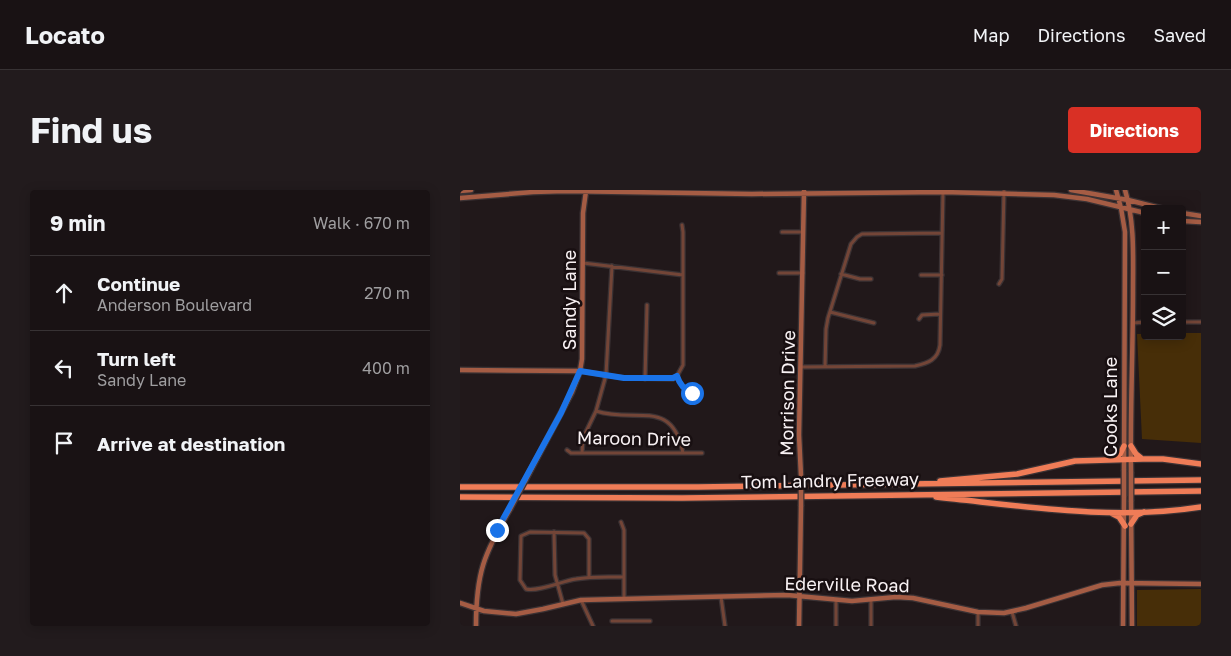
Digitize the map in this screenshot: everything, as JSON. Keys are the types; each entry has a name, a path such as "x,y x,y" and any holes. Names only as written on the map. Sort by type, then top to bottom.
{"highway":[{"path":"1112,459 1120,454 1124,446"},
{"path":"1131,446 1136,454 1143,459"},
{"path":"906,485 1017,474 1075,461 1163,459 1201,464"},
{"name":"Tom Landry Freeway","path":"460,487 698,487 1201,480"},
{"name":"Tom Landry Freeway","path":"460,497 682,498 1201,491"},
{"path":"906,494 1075,512 1176,510 1201,507"},
{"path":"1131,524 1137,515 1145,511"},
{"path":"1110,512 1119,517 1125,526"}],"street":[{"path":"460,191 471,190"},
{"path":"1071,190 1148,205"},
{"path":"1078,191 1091,190"},
{"name":"Cooks Lane","path":"1116,190 1125,232 1124,501 1131,524 1132,626"},
{"name":"Cooks Lane","path":"1124,626 1125,526 1131,501 1133,351 1131,210 1125,190"},
{"path":"460,198 522,191 1004,192 1087,199 1141,212"},
{"name":"Sandy Lane","path":"476,626 477,588 484,558 497,530 572,392 580,371 582,359 583,213 586,191"},
{"name":"Morrison Drive","path":"799,626 801,506 799,435 804,191"},
{"path":"801,367 915,366 929,362 936,356 940,345 943,191"},
{"path":"999,284 1002,279 1004,192"},
{"path":"1186,214 1201,216"},
{"path":"1186,221 1201,222"},
{"path":"460,370 580,371 624,378 645,379 673,378 677,376 683,365 682,225"},
{"path":"782,232 803,232"},
{"path":"825,367 826,329 830,312 851,244 857,237 862,234 942,233"},
{"path":"583,263 683,275"},
{"path":"582,453 583,438 596,411 606,375 612,266"},
{"path":"780,273 802,273"},
{"path":"842,274 860,279 871,279"},
{"path":"921,275 942,275"},
{"path":"1124,283 1133,283"},
{"path":"645,379 647,304"},
{"path":"830,312 874,323"},
{"path":"919,319 922,315 940,314"},
{"path":"1133,323 1141,322"},
{"path":"1186,322 1201,322"},
{"path":"1124,351 1133,351"},
{"path":"677,376 680,384 685,389 692,393 700,393"},
{"path":"1124,397 1132,410"},
{"path":"596,411 609,415 653,416 663,419 677,432 683,453"},
{"name":"Maroon Drive","path":"566,450 572,453 702,453"},
{"path":"621,522 624,530 624,598"},
{"path":"589,577 588,536 584,533 530,532 523,534 520,539 520,580 526,589 589,577 624,577"},
{"path":"554,532 554,568 556,583 563,604"},
{"name":"Ederville Road","path":"460,603 476,609 516,614 581,600 624,598 799,596 852,601 896,597 913,598 978,612 1012,612 1096,586 1124,583 1201,584"},
{"path":"721,597 725,626"},
{"path":"871,626 872,599"},
{"path":"581,600 593,626"},
{"path":"836,600 836,626"},
{"path":"978,612 978,626"},
{"path":"1012,612 1016,626"},
{"path":"612,621 650,620"}],"shaded area":[{"path":"1186,333 1201,333 1201,443 1142,439 1137,334 1141,334 1141,340 1186,340"},
{"path":"1201,589 1201,626 1137,626 1137,590"}],"route":[{"path":"497,530 572,392 580,371 624,378 673,378 677,376 680,384 692,393"}]}
